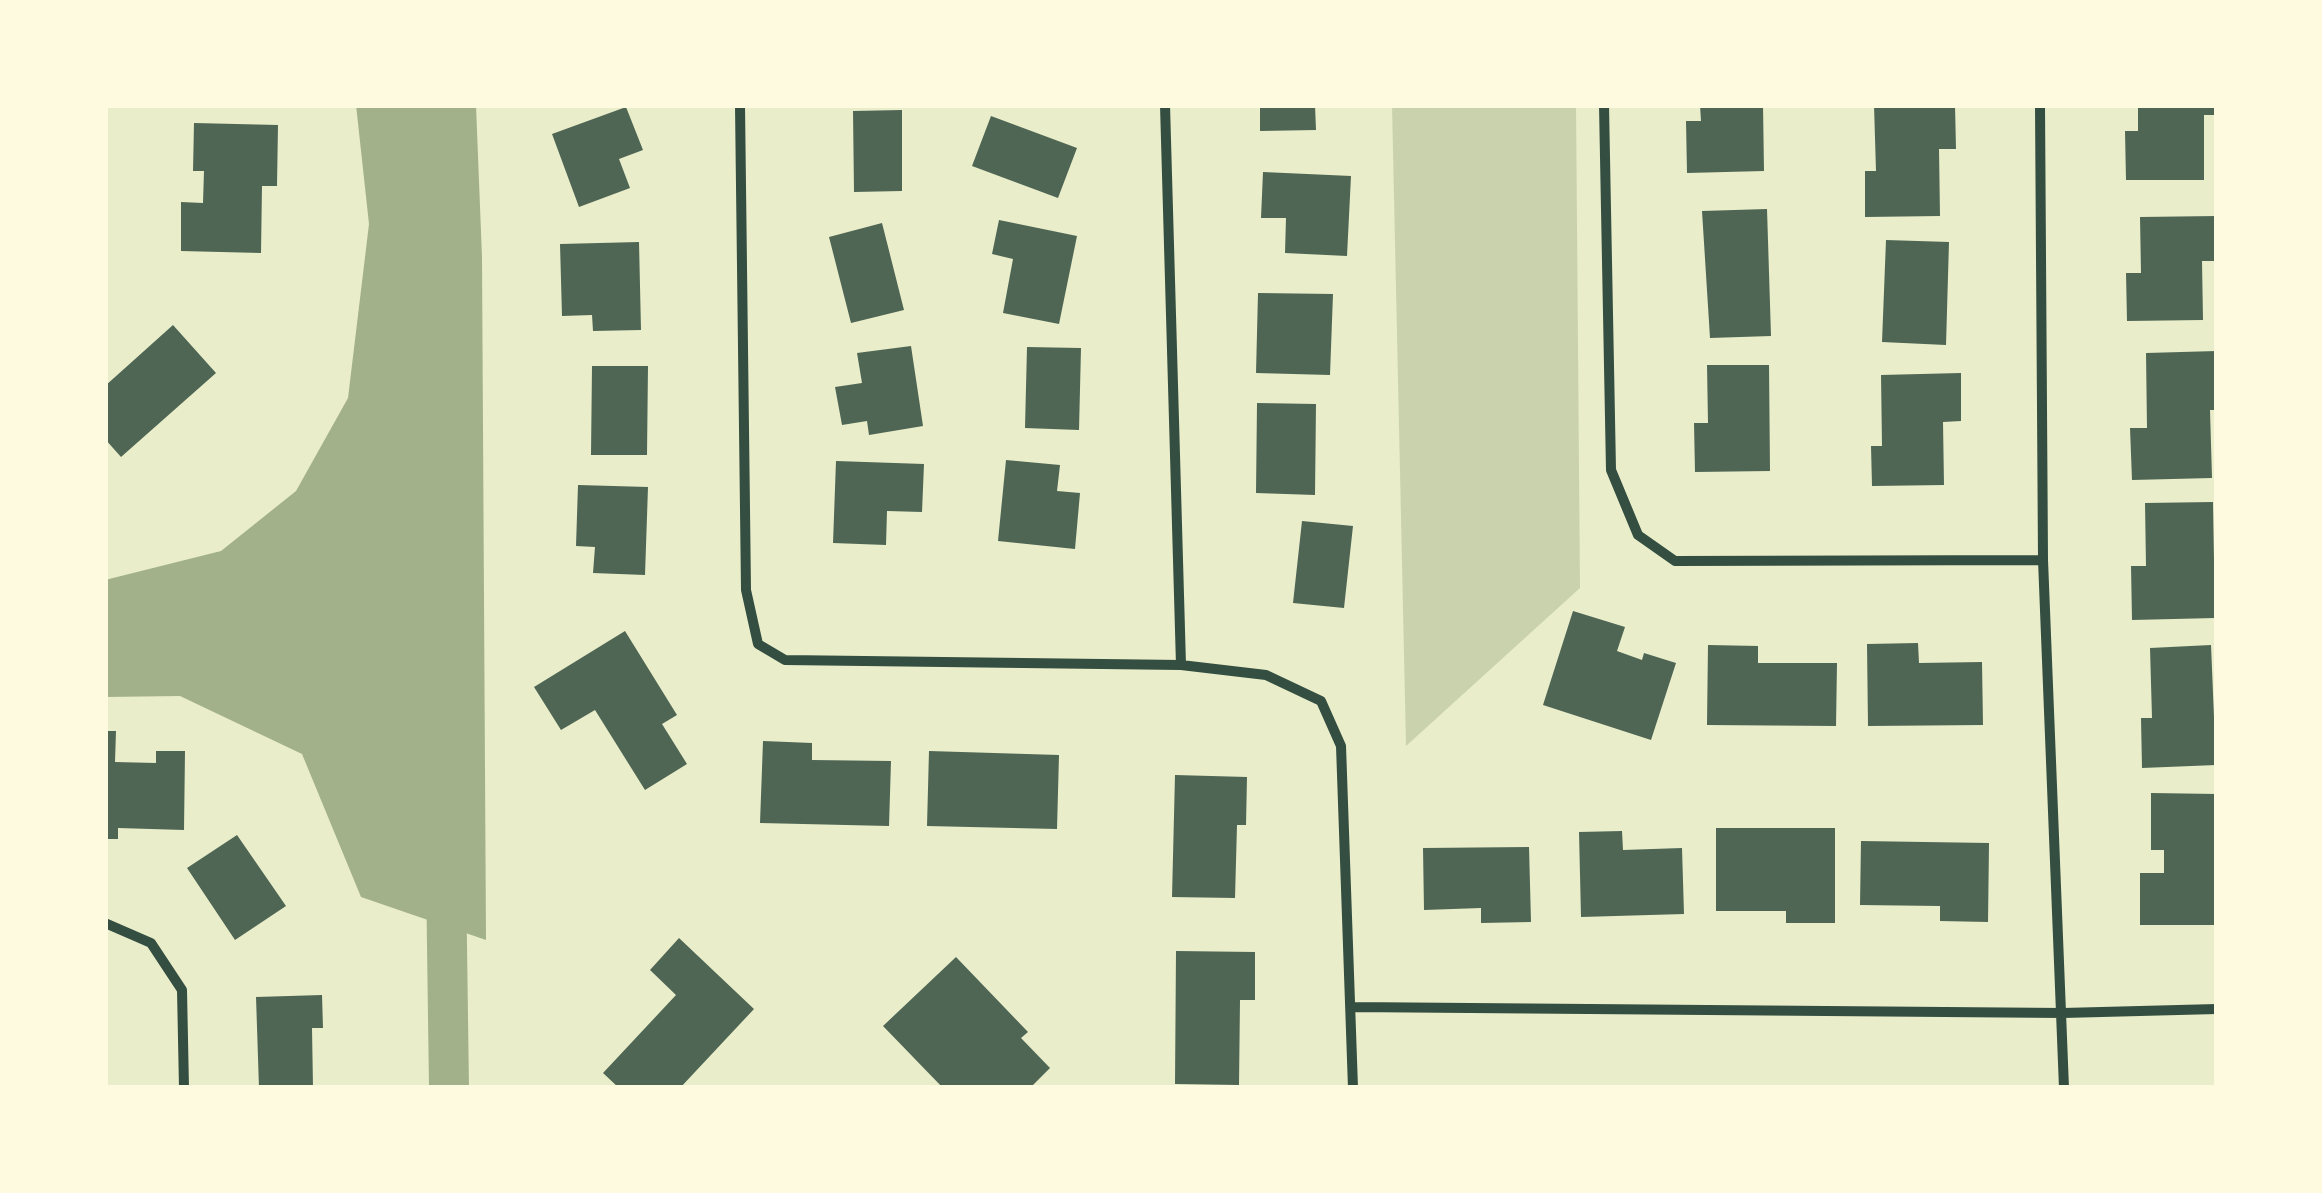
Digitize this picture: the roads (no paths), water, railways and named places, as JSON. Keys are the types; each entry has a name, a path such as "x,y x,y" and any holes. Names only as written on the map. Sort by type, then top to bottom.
{"street":[{"path":"740,105 746,590 758,644 785,660 1181,665 1266,674 1321,702 1341,746 1352,1088"},
{"path":"1165,105 1181,665"},
{"path":"1604,105 1611,470 1638,535 1676,561 2043,560"},
{"path":"2040,105 2043,560 2064,1088"},
{"path":"105,924 151,943 182,990 184,1088"},
{"path":"1351,1007 2063,1013 2217,1009"}],"waterway":[{"path":"446,874 449,1088"}]}
